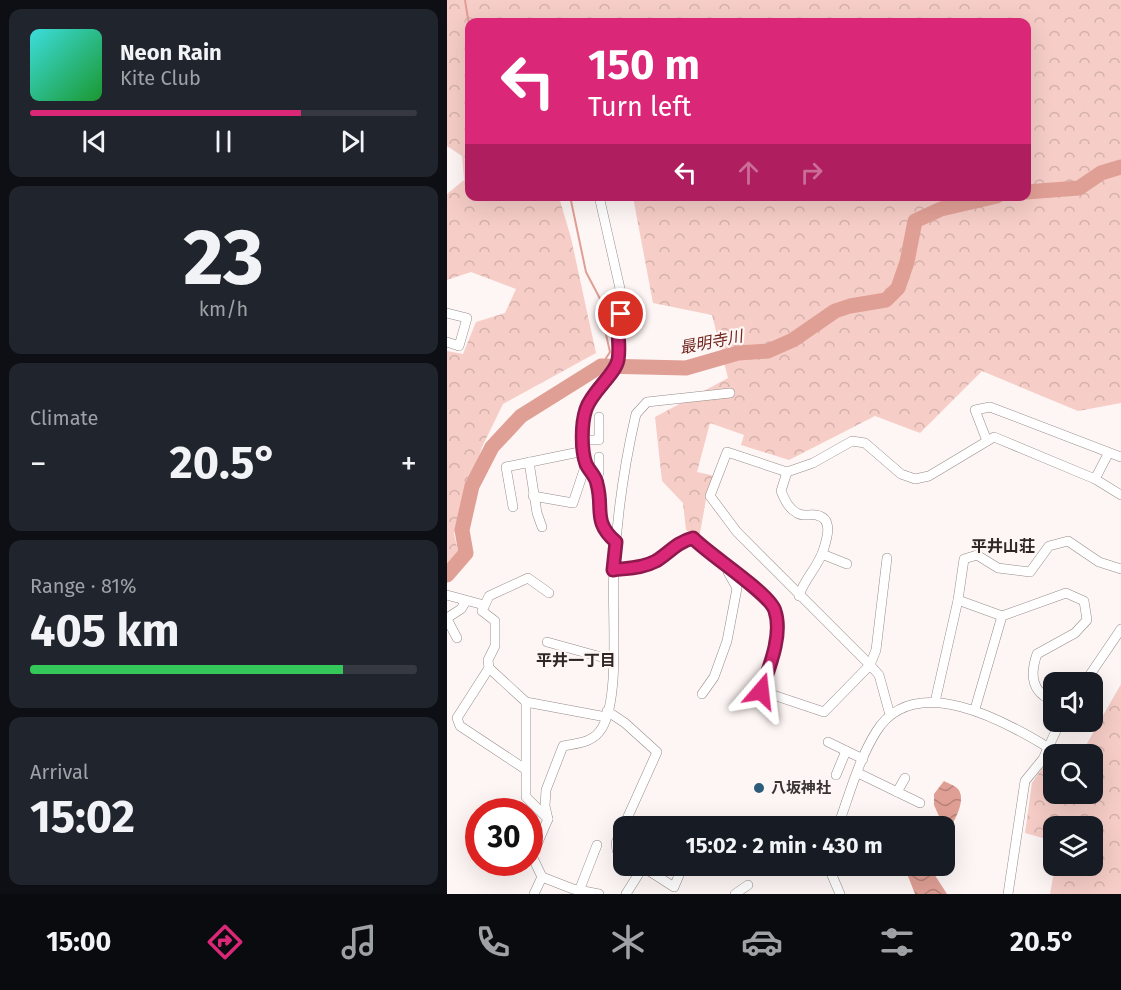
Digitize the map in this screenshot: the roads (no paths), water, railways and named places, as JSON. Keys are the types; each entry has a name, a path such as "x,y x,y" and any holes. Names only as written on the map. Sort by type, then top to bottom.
{"street":[{"path":"600,201 624,306 618,323 619,357 616,365 597,387 585,412 583,440 586,464 596,478 599,520 616,542"},
{"path":"447,313 467,318 459,346 447,342"},
{"path":"599,894 579,891 542,877 532,856 548,819 545,806 546,790 563,746 589,742 602,728 612,691 613,570 629,445 636,414 647,402 730,393"},
{"path":"987,441 975,410 990,407 1081,440 1108,454 1121,457"},
{"path":"583,440 599,440 599,417"},
{"path":"891,715 879,675 737,532 710,496 727,452 787,472 813,463 852,441 865,443 901,474 915,479 929,476 994,437 1095,479 1121,495"},
{"path":"513,507 506,467 584,451"},
{"path":"1095,479 1108,454"},
{"path":"596,478 599,473 599,457"},
{"path":"529,462 533,496 542,526"},
{"path":"533,496 573,503 586,464"},
{"path":"787,472 781,491 789,507 799,515 817,515 825,520 828,531 822,554 803,581 799,596"},
{"path":"613,570 640,567 654,562 673,547 693,538 725,567 759,591 775,609 777,631 761,691 815,711 824,712 870,665 876,650 887,558"},
{"path":"935,702 958,600 964,558 977,555 998,568 1031,572 1050,546 1068,541 1099,562 1121,569"},
{"path":"822,554 847,564"},
{"path":"702,694 714,677 723,652 737,588 725,567"},
{"path":"525,769 460,726 457,718 489,668 488,660 495,646 495,621 482,611 489,596 528,578 549,593"},
{"path":"958,600 1002,616 1066,593 1084,601 1087,620 1075,633 1037,654 1031,672 1036,689 1043,694"},
{"path":"447,595 484,605"},
{"path":"457,638 447,620 461,609 466,601"},
{"path":"975,709 1002,616"},
{"path":"1092,672 1121,628"},
{"path":"547,642 612,660"},
{"path":"489,668 526,702 606,714 625,723 657,752 628,816"},
{"path":"526,702 527,797 548,819"},
{"path":"842,816 863,759 876,732 891,715 900,709 935,702 975,709 1043,745"},
{"path":"447,718 458,722"},
{"path":"828,742 863,759"},
{"path":"836,775 846,751"},
{"path":"1008,894 1025,781 1043,756"},
{"path":"858,773 920,803"},
{"path":"897,792 905,778"},
{"path":"579,891 597,845"},
{"path":"626,894 636,876"},
{"path":"657,876 674,887 679,876"},
{"path":"832,876 840,894"},
{"path":"534,894 542,877"},
{"path":"735,894 748,885"}],"water":[{"path":"944,781 957,788 961,798 955,819 955,816 939,816 934,805 934,794"},
{"path":"908,876 935,876 947,894 915,894"}],"waterway":[{"path":"465,0 468,18"},
{"name":"最明寺川","path":"1031,192 1079,188 1101,173 1121,167"},
{"path":"571,201 586,272 608,314 605,330 610,352 601,366"},
{"name":"最明寺川","path":"447,575 466,553 462,530 472,486 492,447 521,416 601,366 686,368 738,353 768,351 793,340 835,311 886,300 898,288 907,262 915,221 941,209 975,201"}],"place":[{"name":"八坂神社","path":"759,788"}],"district":[{"name":"平井山荘","path":"1003,546"},
{"name":"平井一丁目","path":"576,660"}]}
